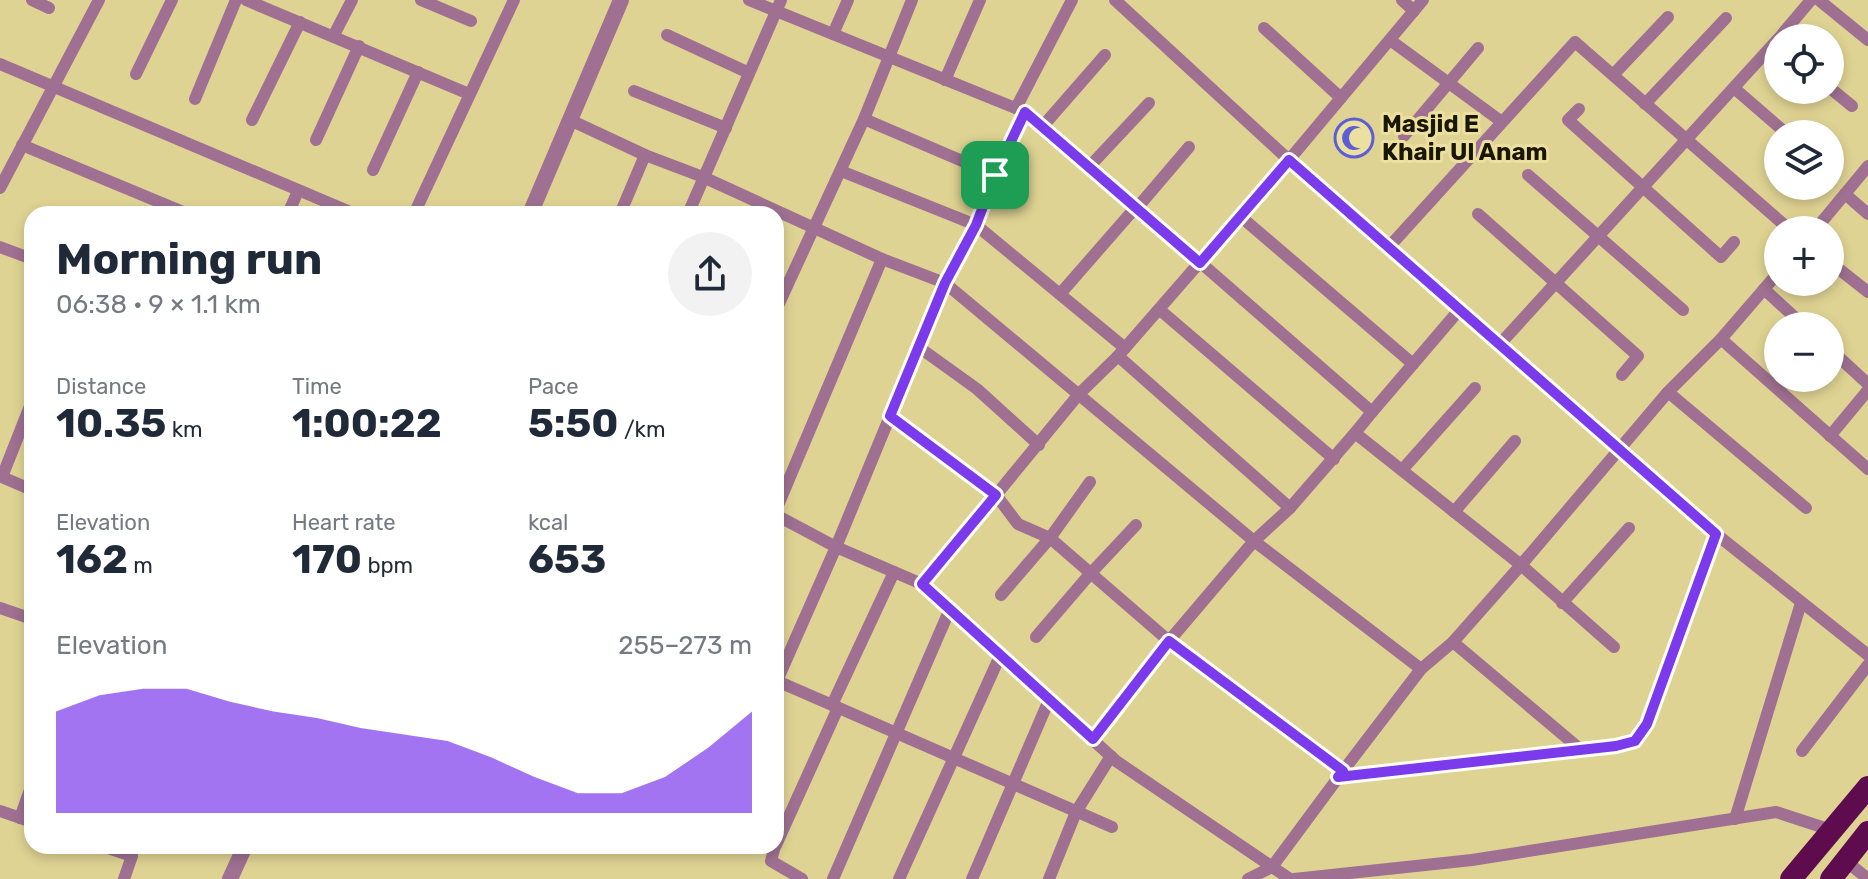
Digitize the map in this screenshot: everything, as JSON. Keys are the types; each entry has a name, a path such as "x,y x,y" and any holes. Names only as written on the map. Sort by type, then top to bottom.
{"highway":[{"path":"1791,879 1868,787"},
{"path":"1838,870 1868,832"}],"street":[{"path":"32,0 49,8"},
{"path":"0,188 99,0"},
{"path":"136,74 172,0"},
{"path":"195,99 236,0"},
{"path":"246,0 469,94"},
{"path":"334,35 352,0"},
{"path":"421,0 471,21"},
{"path":"418,206 514,0"},
{"path":"533,206 621,0"},
{"path":"749,0 779,6 833,34 1020,110 1090,166 1372,412"},
{"path":"833,34 848,0"},
{"path":"784,292 864,119 912,0"},
{"path":"945,80 980,0"},
{"path":"784,664 945,283 976,225 1020,110 1072,0"},
{"path":"1115,0 1289,160 1716,534 1868,655"},
{"path":"1402,0 1414,11"},
{"path":"922,584 1079,394 1160,310 1423,0"},
{"path":"1792,24 1811,0"},
{"path":"1819,0 1868,40"},
{"path":"691,206 779,6"},
{"path":"1613,75 1668,17"},
{"path":"1645,104 1726,18"},
{"path":"252,120 300,22"},
{"path":"1264,28 1341,98"},
{"path":"667,35 749,73"},
{"path":"1390,40 1502,122"},
{"path":"1389,247 1575,42 1774,216"},
{"path":"316,140 359,46"},
{"path":"1404,136 1478,48"},
{"path":"1043,126 1105,55"},
{"path":"1500,344 1764,56"},
{"path":"0,64 335,206"},
{"path":"373,170 418,72"},
{"path":"1734,88 1771,120"},
{"path":"634,91 726,128"},
{"path":"1844,99 1852,106"},
{"path":"1090,166 1149,103"},
{"path":"1579,109 1568,120 1721,257 1734,242"},
{"path":"864,119 995,175"},
{"path":"570,120 767,206"},
{"path":"22,145 169,206"},
{"path":"1060,294 1189,147"},
{"path":"623,206 645,155"},
{"path":"1827,216 1868,166"},
{"path":"841,171 976,225 1060,294 1290,508"},
{"path":"1528,175 1683,310"},
{"path":"291,206 298,191"},
{"path":"1845,194 1868,214"},
{"path":"753,206 755,201"},
{"path":"784,214 882,259 945,283 1254,541 1421,669"},
{"path":"1478,214 1638,356 1622,375"},
{"path":"1240,216 1413,364"},
{"path":"0,247 24,256"},
{"path":"784,494 882,259"},
{"path":"1844,273 1868,292"},
{"path":"1248,879 1272,867 1421,669 1453,642 1668,392 1721,339 1764,289"},
{"path":"1772,296 1789,312"},
{"path":"1093,739 1169,641 1254,541 1290,508 1334,459 1460,309"},
{"path":"1160,310 1334,459"},
{"path":"1721,339 1868,469"},
{"path":"920,348 977,389 1039,445"},
{"path":"1830,436 1868,387 1844,363"},
{"path":"1402,470 1475,388"},
{"path":"1668,392 1806,508"},
{"path":"890,416 996,495 1018,524 1050,538 1169,641 1340,774 1616,746 1635,741 1647,724 1716,534"},
{"path":"24,421 1,479 24,487"},
{"path":"1355,433 1521,565 1614,647"},
{"path":"1454,512 1515,441"},
{"path":"1001,595 1050,538 1090,482"},
{"path":"784,518 836,547 922,584 1111,756 1292,879 1472,860 1776,812 1831,830"},
{"path":"1036,637 1136,525"},
{"path":"1562,603 1629,528"},
{"path":"784,827 894,572"},
{"path":"1735,819 1801,603"},
{"path":"0,608 24,616"},
{"path":"833,879 950,609"},
{"path":"1453,642 1580,749"},
{"path":"899,879 1000,656"},
{"path":"1802,751 1868,665"},
{"path":"784,685 1112,827"},
{"path":"972,879 1049,700"},
{"path":"1049,879 1076,812 1111,756"},
{"path":"0,811 24,819"},
{"path":"124,879 133,854"},
{"path":"230,879 241,854"},
{"path":"773,854 771,861 802,879"},
{"path":"1838,870 1868,879"}],"place":[{"name":"Masjid E Khair Ul Anam","path":"1354,138"}],"route":[{"path":"1025,112 1030,114 1200,263 1289,160 1716,534 1647,724 1635,741 1616,746 1338,777 1343,771 1169,641 1093,739 922,584 996,495 890,416 945,283 976,225 995,175 1025,112"}]}
